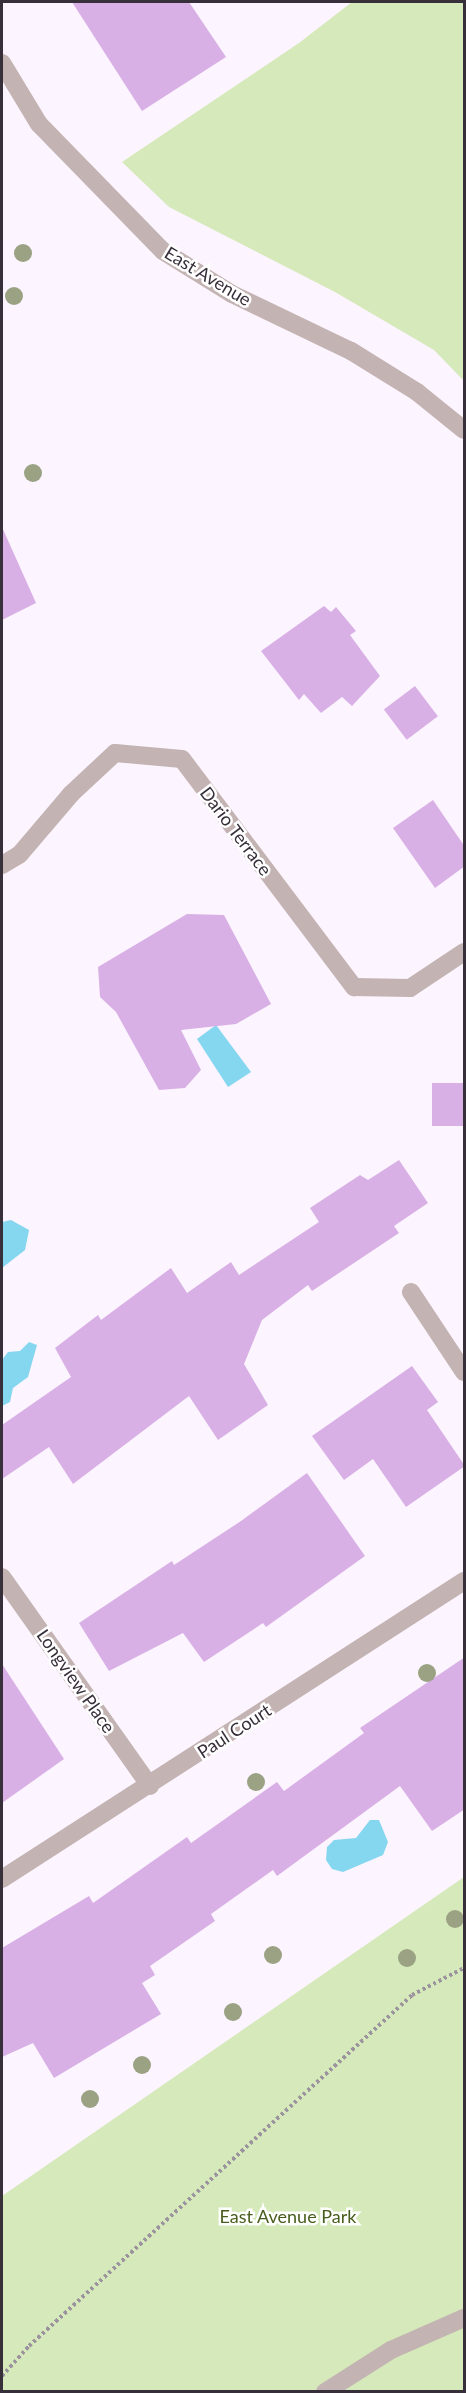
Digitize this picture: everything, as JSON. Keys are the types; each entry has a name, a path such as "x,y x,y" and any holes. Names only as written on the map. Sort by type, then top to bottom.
{"street":[{"name":"East Avenue","path":"2,63 39,124 163,251 232,294 351,351 417,392 465,430"},
{"name":"Dario Terrace","path":"2,865 20,854 71,794 116,753 182,759 354,987 410,988 465,952"},
{"path":"411,1292 465,1372"},
{"name":"Longview Place","path":"2,1576 150,1786"},
{"name":"Paul Court","path":"2,1879 150,1786 465,1581"},
{"path":"325,2391 391,2350 465,2318"}],"path":[{"path":"2,2376 28,2346 412,1995 465,1968"}],"green space":[{"path":"352,2 464,2 464,381 434,350 335,292 169,207 122,162 299,43"},
{"name":"East Avenue Park","path":"464,1877 464,2391 2,2392 2,2196"}],"water":[{"path":"216,1025 251,1072 228,1087 197,1039"},
{"path":"11,1220 29,1230 25,1250 2,1268 2,1222"},
{"path":"29,1342 37,1345 28,1377 13,1388 10,1402 2,1406 2,1360 8,1352 20,1351"},
{"path":"370,1820 379,1820 388,1842 383,1855 343,1872 332,1869 326,1860 327,1847 334,1840 356,1838"}],"building":[{"path":"72,2 189,2 226,57 142,111"},
{"path":"2,527 36,603 2,620"},
{"path":"324,606 331,612 336,607 356,631 350,635 380,676 352,706 342,697 321,713 304,694 299,700 261,651"},
{"path":"415,686 438,716 407,740 384,709"},
{"path":"433,800 465,847 465,866 435,888 393,828"},
{"path":"187,914 224,915 271,1004 236,1024 181,1030 201,1070 185,1088 159,1090 116,1012 100,997 98,967"},
{"path":"432,1083 464,1083 464,1126 432,1126"},
{"path":"399,1160 428,1203 394,1226 399,1233 312,1291 308,1285 262,1320 244,1364 268,1405 218,1440 189,1396 73,1484 49,1447 2,1479 2,1425 71,1377 55,1348 98,1315 101,1320 171,1268 187,1293 231,1262 239,1275 319,1222 310,1208 360,1175 368,1180"},
{"path":"412,1366 438,1402 427,1410 465,1466 406,1507 373,1459 344,1480 312,1436"},
{"path":"307,1473 365,1556 266,1627 263,1623 204,1662 183,1633 109,1671 79,1623 172,1561 174,1565 241,1521"},
{"path":"465,1657 465,1809 432,1831 400,1786 277,1876 273,1870 211,1914 215,1921 150,1966 155,1975 142,1983 161,2014 54,2078 33,2043 2,2057 2,1948 89,1896 93,1903 187,1837 191,1843 277,1782 284,1791 364,1733 360,1728"},
{"path":"2,1664 64,1759 2,1803"}]}
